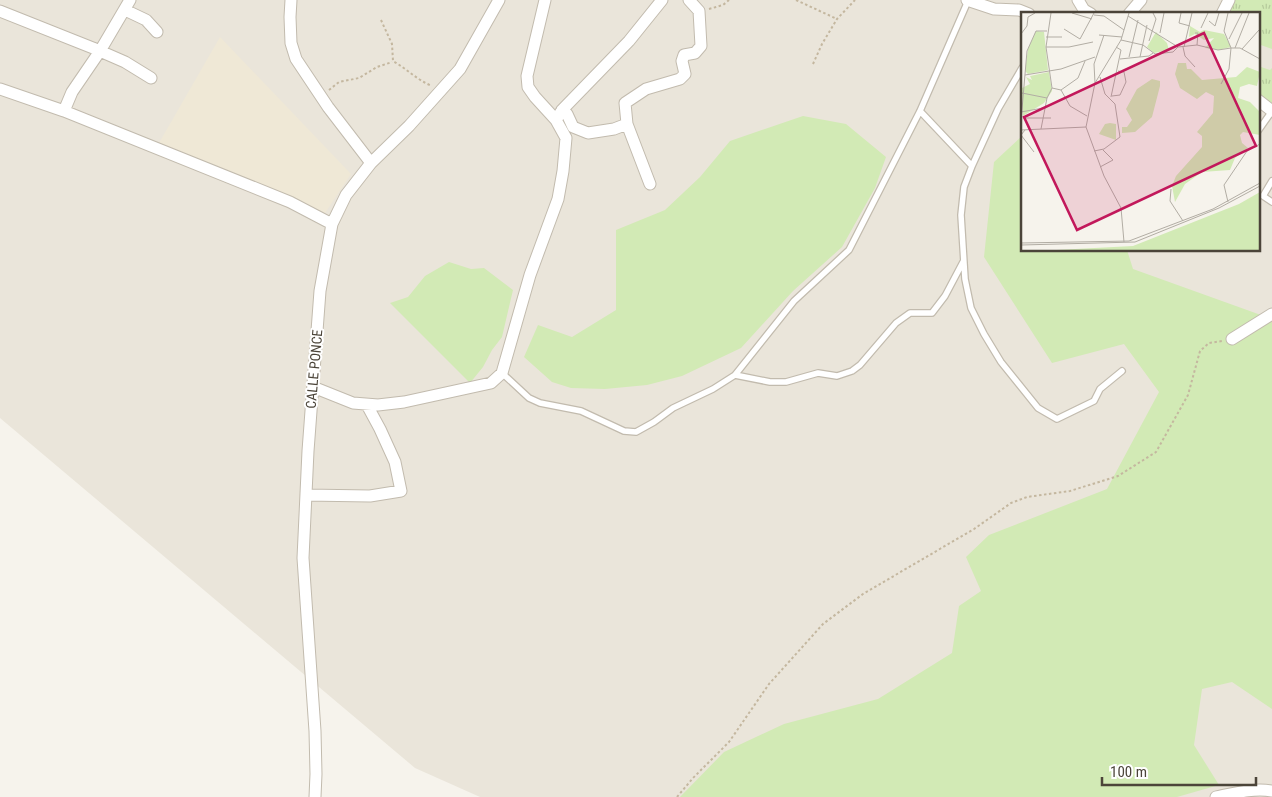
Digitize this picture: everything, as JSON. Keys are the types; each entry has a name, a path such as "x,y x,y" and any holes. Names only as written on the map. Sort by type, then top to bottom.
{"street":[{"path":"291,0 291,43 296,58 321,96 371,163"},
{"name":"CALLE PONCE","path":"315,797 315,731 303,558 308,451 320,291 332,224 346,195 371,163 409,126 460,69 499,0"},
{"path":"313,387 353,403 378,405 404,402 491,382 502,373 530,275 558,199 563,171 566,138 559,115 535,97 528,87 528,76 545,0"},
{"path":"559,115 629,41 662,0"},
{"path":"650,184 627,124 625,103 646,88 680,79 685,74 682,61 684,55 695,53 701,46 699,11 689,0"},
{"path":"967,0 994,9 1024,12"},
{"path":"1131,12 1141,0"},
{"path":"1223,12 1229,0"},
{"path":"64,111 72,92 100,51 127,5 146,20 157,32"},
{"path":"0,11 58,32 125,62 151,78"},
{"path":"0,89 64,111 290,202 332,224"},
{"path":"1260,102 1272,111"},
{"path":"559,115 567,114 573,127 588,134 614,129 627,124"},
{"path":"1232,339 1272,314"},
{"path":"306,495 370,496 401,491 395,462 367,405"},
{"path":"1216,797 1262,789 1272,791"}],"lane":[{"path":"502,373 529,398 540,403 581,411 624,431 636,432 673,408 713,389 735,375 794,301 849,250 920,111 967,0"},
{"path":"1021,70 998,109 964,187 961,215 965,280 971,308 1001,362 1038,408 1056,419 1094,401 1100,389 1122,371"},
{"path":"920,111 972,166"},
{"path":"1260,128 1272,111"},
{"path":"1272,181 1263,196 1272,202"},
{"path":"735,375 770,382 786,382 818,374 837,376 852,371 860,365 896,323 910,313 932,313 945,296 964,260"}],"path":[{"path":"699,11 723,5 729,0"},
{"path":"796,0 837,18"},
{"path":"813,64 837,18 855,0"},
{"path":"381,20 392,44 393,62"},
{"path":"321,96 339,82 359,78 377,67 393,62 404,68 418,80 441,90"},
{"path":"677,797 729,742 770,684 823,624 863,594 974,530 1012,503 1027,497 1070,491 1118,476 1156,452 1188,394 1200,350 1210,343 1232,339"}],"shaded area":[{"path":"0,0 1272,0 1272,797 480,797 415,768 0,418"},
{"path":"220,37 351,174 325,213 159,143"}],"green space":[{"path":"1229,0 1272,0 1272,49 1260,45 1260,12 1232,12 1228,5"},
{"path":"1260,67 1270,70 1272,68 1272,106 1260,97"},
{"path":"803,116 846,124 886,157 875,188 842,247 793,291 741,348 682,376 647,385 605,389 571,388 552,382 524,357 538,325 572,337 616,310 616,230 665,210 700,177 730,141"},
{"path":"1021,137 1021,251 1127,251 1133,269 1272,319 1272,709 1232,682 1202,689 1194,745 1219,785 1177,797 680,797 724,752 784,724 878,699 952,653 959,606 981,591 966,557 989,535 1107,489 1159,392 1124,344 1052,363 984,257 994,162"},
{"path":"449,262 471,269 484,268 513,290 502,337 483,367 470,383 390,303 408,297 425,276"}]}
